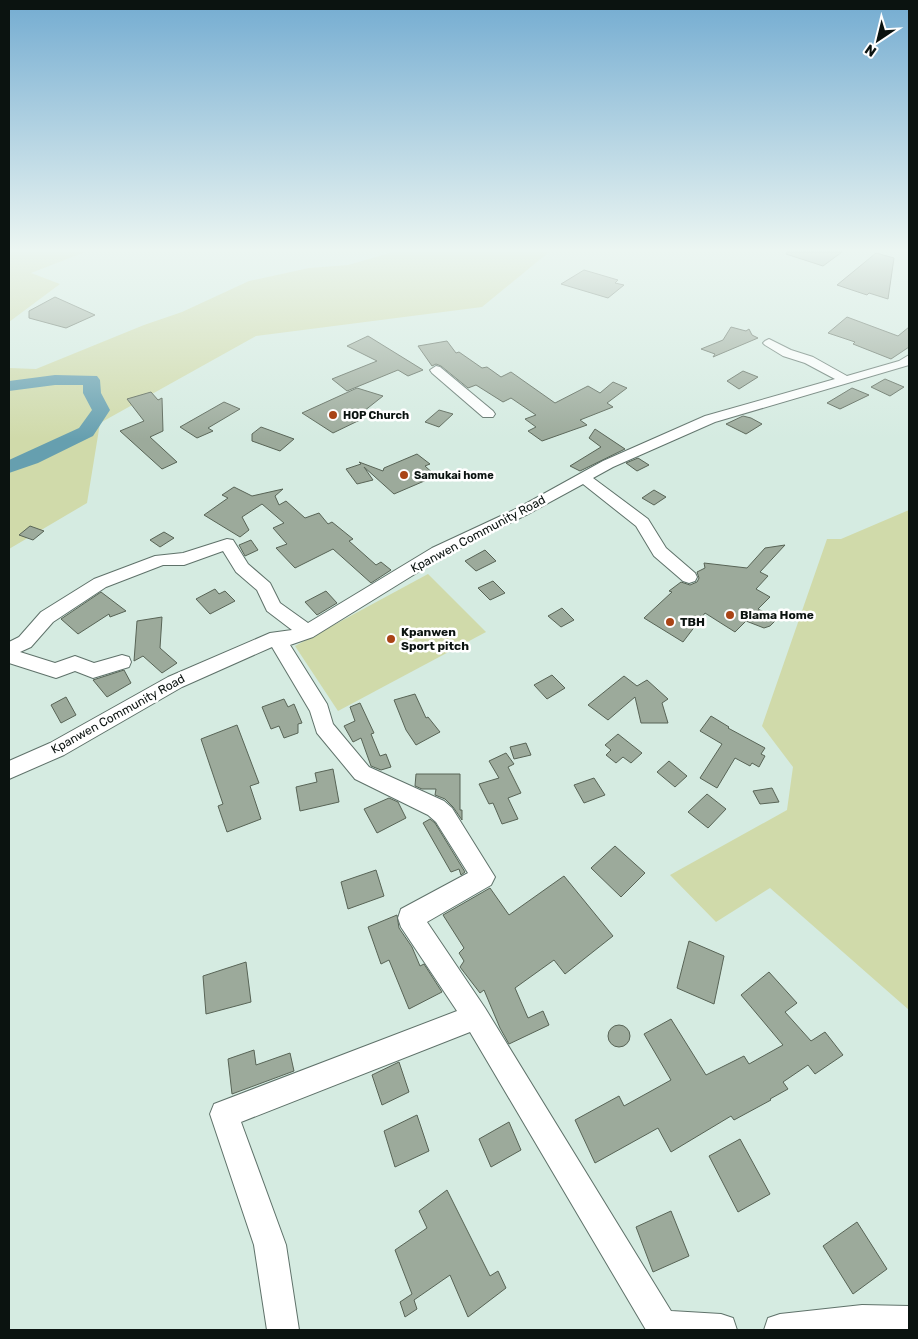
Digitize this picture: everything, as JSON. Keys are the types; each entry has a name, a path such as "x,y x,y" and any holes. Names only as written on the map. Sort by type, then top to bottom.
{"street":[{"path":"768,343 786,353 809,360 845,380"},
{"name":"Kpanwen Community Road","path":"9,770 57,749 175,682 276,638 290,638 307,632 438,552 523,511 608,464 710,418 903,364 909,359"},
{"path":"436,370 488,414"},
{"path":"584,478 642,523 660,552 688,577"},
{"path":"9,650 25,642 47,616 100,583 161,560 184,559 227,544 242,568 264,587 273,607 307,632"},
{"path":"276,638 320,710 324,727 362,773 436,808 444,815 483,877 410,918 476,1017 663,1329 720,1330"},
{"path":"9,656 56,671 75,663 92,671 122,662"},
{"path":"282,1330 270,1244 224,1114 476,1017"},
{"path":"780,1330 862,1320 909,1322"}],"green space":[{"path":"9,314 19,314 9,322"},
{"path":"175,314 424,314 256,336 100,423 87,503 9,549 9,368 36,369"},
{"path":"909,510 909,1010 770,888 716,922 670,875 787,810 793,767 762,726 827,539 841,539"},
{"name":"Kpanwen Sport pitch","path":"428,574 486,632 338,711 295,646"}],"building":[{"path":"29,314 95,315 66,328 29,318"},
{"path":"847,317 898,336 909,327 909,347 891,359 853,344 855,342 828,333"},
{"path":"731,327 746,331 749,329 752,335 758,338 713,357 715,354 701,349 723,340"},
{"path":"368,336 423,370 408,376 398,370 347,391 332,379 377,361 347,346"},
{"path":"447,341 456,353 459,352 482,368 487,367 501,377 511,372 555,403 588,386 600,393 613,382 627,388 607,403 613,407 580,420 587,425 542,441 528,431 536,427 525,419 536,415 511,398 503,402 476,385 468,388 441,366 436,364 432,366 418,346"},
{"path":"743,371 758,377 739,389 727,381"},
{"path":"885,379 904,387 890,396 871,387"},
{"name":"HOP Church","path":"357,388 383,396 359,415 364,418 333,433 302,413"},
{"path":"852,388 869,395 840,409 827,403"},
{"path":"151,392 158,400 162,398 163,431 150,437 177,462 162,469 120,431 144,421 127,399"},
{"path":"224,402 240,409 208,428 213,431 197,438 180,427"},
{"path":"439,410 453,414 439,427 425,422"},
{"path":"743,416 762,424 746,434 726,424"},
{"path":"261,427 294,439 280,451 252,441 252,434"},
{"path":"595,429 625,449 580,471 570,466 601,447 589,438"},
{"name":"Samukai home","path":"417,454 430,464 425,466 436,476 394,494 364,467 373,480 357,484 346,469 361,464 359,462 383,471 384,468"},
{"path":"638,458 649,465 637,471 626,463"},
{"path":"234,487 252,496 283,489 275,496 279,505 286,501 305,518 319,513 328,524 332,522 353,539 349,541 376,565 381,562 391,570 371,583 333,549 295,568 276,548 287,544 273,528 284,523 262,504 242,517 249,530 240,537 204,515 228,498 222,495"},
{"path":"654,490 666,497 654,505 642,498"},
{"path":"30,526 44,531 33,540 19,535"},
{"path":"164,532 174,538 160,547 150,540"},
{"path":"251,540 258,550 245,556 239,545"},
{"path":"785,545 760,572 768,576 756,589 770,597 758,609 777,619 770,626 764,628 746,621 735,632 705,613 683,642 644,618 672,592 669,591 681,582 690,585 697,582 699,578 697,572 705,568 704,563 747,568 765,548"},
{"path":"485,550 496,561 476,571 465,561"},
{"path":"493,581 505,593 490,600 478,588"},
{"path":"215,589 219,594 225,591 235,601 210,614 196,599"},
{"path":"326,591 337,603 317,615 305,602"},
{"path":"101,592 126,611 110,617 109,614 78,634 61,619"},
{"path":"562,608 574,620 561,627 548,616"},
{"path":"162,617 160,648 177,663 162,673 143,656 134,661 137,621"},
{"path":"124,670 131,683 107,697 93,680"},
{"path":"552,675 565,688 547,699 534,685"},
{"path":"624,676 637,686 647,680 668,699 662,703 668,723 641,723 635,697 608,720 588,705"},
{"path":"415,694 426,718 428,717 440,732 416,745 406,730 394,700"},
{"path":"66,697 76,715 61,723 51,705"},
{"path":"284,699 288,707 294,704 302,723 298,724 298,733 284,738 279,726 271,729 262,707"},
{"path":"360,703 374,733 371,734 380,756 386,754 391,767 381,770 371,766 361,738 353,742 344,726 355,721 350,707"},
{"path":"711,716 728,728 765,748 761,754 765,756 759,767 752,763 750,766 735,758 717,788 700,778 722,744 700,731"},
{"path":"237,725 259,783 250,786 261,819 227,832 218,806 223,804 201,739"},
{"path":"618,734 642,753 631,763 623,757 616,763 606,755 611,750 605,745"},
{"path":"526,743 531,755 514,759 510,747"},
{"path":"506,753 514,764 508,767 521,793 508,798 518,819 502,824 493,803 489,804 479,784 499,778 489,761"},
{"path":"669,761 687,776 675,787 657,772"},
{"path":"333,769 339,802 300,811 296,787 317,782 315,773"},
{"path":"416,774 460,774 460,810 462,810 462,820 445,799 435,795 436,789 422,789 415,786"},
{"path":"594,778 605,795 584,803 574,785"},
{"path":"772,788 779,802 760,804 753,791"},
{"path":"707,794 726,809 708,828 688,812"},
{"path":"389,798 398,802 406,818 377,833 364,809"},
{"path":"430,819 435,823 465,872 461,875 459,869 451,872 423,823"},
{"path":"615,846 645,873 621,897 591,868"},
{"path":"376,870 384,896 348,909 341,882"},
{"path":"564,876 613,936 565,974 554,960 515,988 528,1018 543,1011 549,1025 509,1044 484,990 480,993 460,967 464,961 459,953 464,948 443,915 490,888 509,915"},
{"path":"397,915 399,928 412,947 420,966 424,964 442,992 409,1009 389,960 381,964 368,927"},
{"path":"689,941 724,956 714,1004 677,988"},
{"path":"246,962 251,1002 206,1014 203,976"},
{"path":"769,972 797,1003 785,1012 811,1041 825,1032 843,1055 815,1074 808,1065 783,1082 788,1089 771,1100 734,1120 731,1116 671,1152 658,1128 595,1163 575,1120 619,1096 624,1106 671,1080 644,1034 671,1019 706,1075 744,1056 749,1064 783,1045 741,995"},
{"path":"619,1025 627,1028 630,1036 627,1044 619,1047 611,1044 608,1036 611,1028"},
{"path":"254,1050 256,1065 290,1053 294,1071 232,1094 228,1059"},
{"path":"399,1062 409,1092 382,1105 372,1075"},
{"path":"417,1115 429,1151 395,1167 384,1131"},
{"path":"509,1122 521,1150 491,1167 479,1139"},
{"path":"740,1139 770,1194 738,1212 709,1156"},
{"path":"447,1190 490,1276 498,1271 506,1288 468,1317 450,1275 414,1300 417,1309 405,1317 400,1302 412,1294 395,1250 427,1228 419,1211"},
{"path":"671,1211 689,1256 653,1272 636,1227"},
{"path":"857,1222 887,1269 853,1294 823,1246"}],"waterway":[{"path":"9,386 55,380 91,380 92,393 101,410 86,432 31,459 9,467"}],"place":[{"name":"HOP Church","path":"333,415"},
{"name":"Samukai home","path":"404,475"},
{"name":"Blama Home","path":"730,615"},
{"name":"TBH","path":"670,622"},
{"name":"Kpanwen Sport pitch","path":"391,639"}]}
